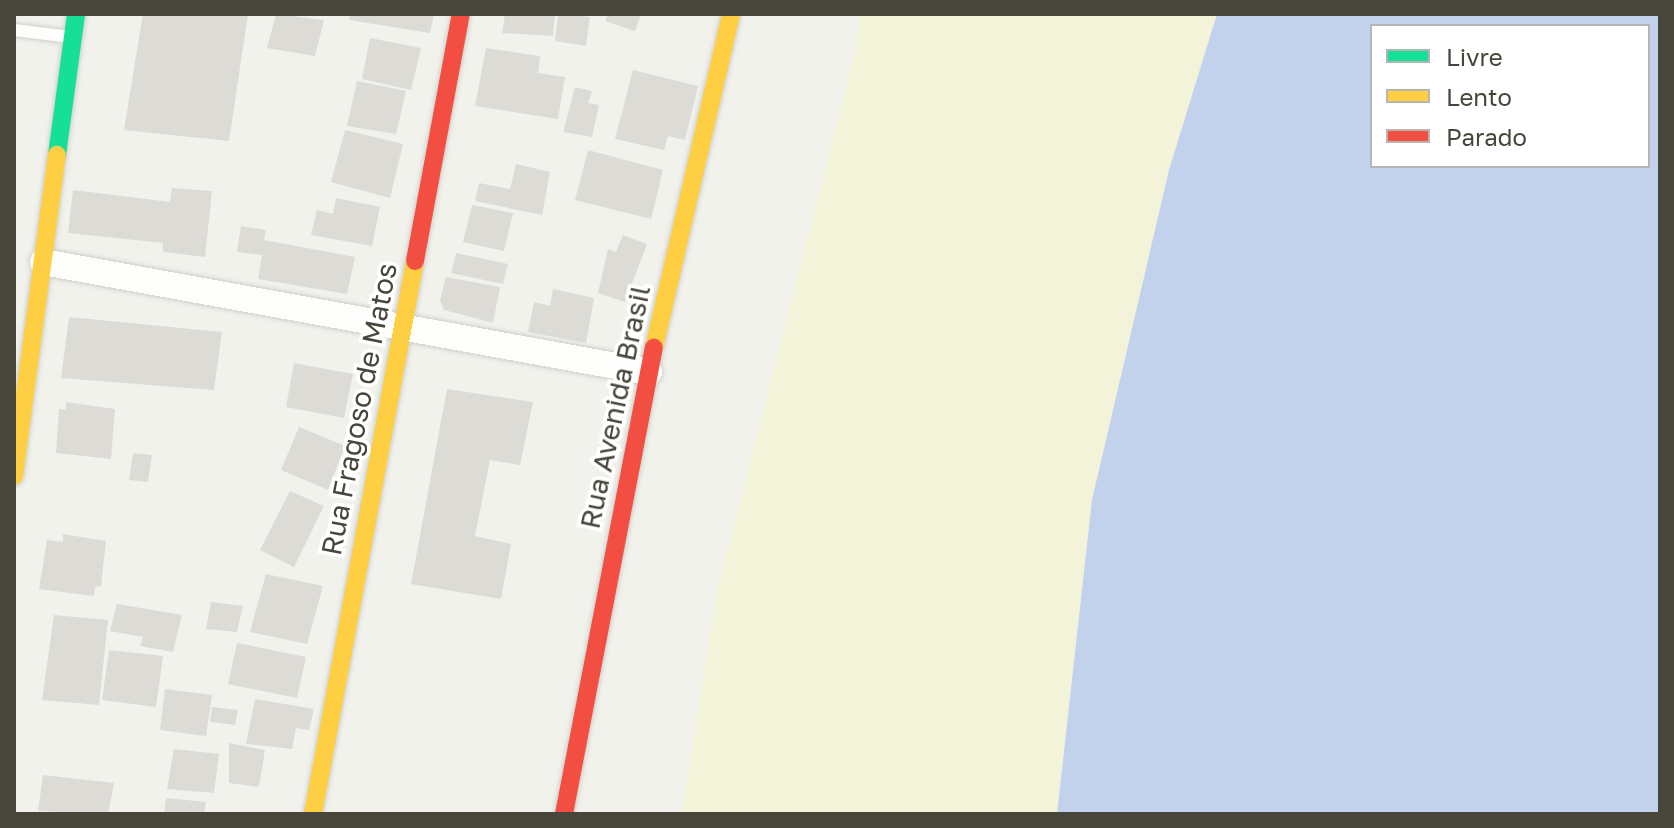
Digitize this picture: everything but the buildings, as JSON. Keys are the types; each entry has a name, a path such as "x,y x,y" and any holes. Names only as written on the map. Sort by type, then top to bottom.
{"street":[{"path":"14,476 23,321 43,262 76,14"},
{"name":"Rua Fragoso de Matos","path":"313,814 461,14"},
{"name":"Rua Avenida Brasil","path":"564,814 649,372 731,14"},
{"path":"43,262 649,372"}],"lane":[{"path":"14,30 74,37"}],"sand":[{"path":"860,14 1217,14 1169,170 1092,500 1057,814 682,814 717,591 856,49"}],"water":[{"path":"1217,14 1660,14 1660,814 1057,814 1092,500 1169,170"}],"traffic: fast":[{"path":"57,155 76,14"}],"traffic: slow":[{"path":"654,348 731,14"},
{"path":"14,476 57,155"},
{"path":"313,814 415,261"}],"traffic: jam":[{"path":"415,261 461,14"},
{"path":"564,814 654,348"}]}
